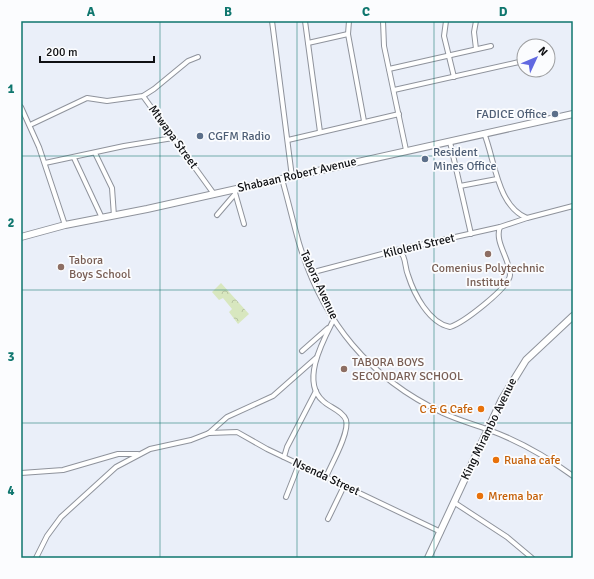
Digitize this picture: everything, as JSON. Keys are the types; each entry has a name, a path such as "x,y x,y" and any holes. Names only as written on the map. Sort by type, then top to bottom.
{"street":[{"path":"272,21 292,177"},
{"path":"306,21 320,132"},
{"path":"349,21 348,34 364,121"},
{"path":"383,21 383,39 406,150"},
{"path":"446,21 444,36 454,77"},
{"path":"476,21 474,32 476,49"},
{"path":"308,43 348,34"},
{"path":"389,68 491,46"},
{"name":"Mtwapa Street","path":"198,57 188,61 154,89 143,96 214,194"},
{"path":"394,90 516,63"},
{"path":"30,125 87,98 107,101 143,96"},
{"path":"21,107 45,163 65,225"},
{"path":"288,140 399,114"},
{"name":"Shabaan Robert Avenue","path":"21,237 65,225 214,194 234,192 282,179 406,150 450,142 484,133 573,114"},
{"path":"484,133 497,179 508,204 516,212 527,218"},
{"path":"45,163 74,158 146,141 174,138"},
{"path":"450,142 471,234"},
{"path":"95,152 112,188 114,216"},
{"path":"74,158 102,218"},
{"name":"Tabora Avenue","path":"282,179 300,244 310,272 334,319 357,352 392,384 444,413 531,448 573,476"},
{"path":"460,186 497,179"},
{"path":"217,215 234,192"},
{"path":"234,192 244,224"},
{"name":"Kiloleni Street","path":"310,272 397,250 491,230 527,218 573,206"},
{"path":"411,247 405,258 407,273 422,302 439,322 450,327 461,322 477,310 500,290 508,280 509,270 498,236 500,227"},
{"path":"491,230 498,236"},
{"path":"397,250 405,258"},
{"name":"King Mirambo Avenue","path":"428,558 455,503 502,399 522,365 539,346 572,318"},
{"path":"326,477 344,436 347,423 344,415 322,400 316,391 314,373 316,358 334,319"},
{"path":"302,351 330,326"},
{"path":"36,558 47,536 61,517 112,469 138,454 154,447 192,440 209,433 229,416 273,396 316,358"},
{"path":"284,457 287,447 316,391"},
{"name":"Nsenda Street","path":"209,433 237,432 284,457 441,532"},
{"path":"21,473 63,470 118,454 138,454"},
{"path":"286,497 299,464"},
{"path":"328,519 344,486"},
{"path":"455,503 507,537 532,558"}],"green space":[{"path":"221,283 249,314 238,324 229,312 232,309 223,298 219,300 212,292"}],"place":[{"name":"FADICE Office","path":"555,114"},
{"name":"CGFM Radio","path":"200,136"},
{"name":"Resident Mines Office","path":"425,159"},
{"name":"Comenius Polytechnic Institute","path":"488,254"},
{"name":"Tabora Boys School","path":"61,267"},
{"name":"TABORA BOYS SECONDARY SCHOOL","path":"344,369"},
{"name":"C & G Cafe","path":"481,409"},
{"name":"Ruaha cafe","path":"496,460"},
{"name":"Mrema bar","path":"480,496"}]}
